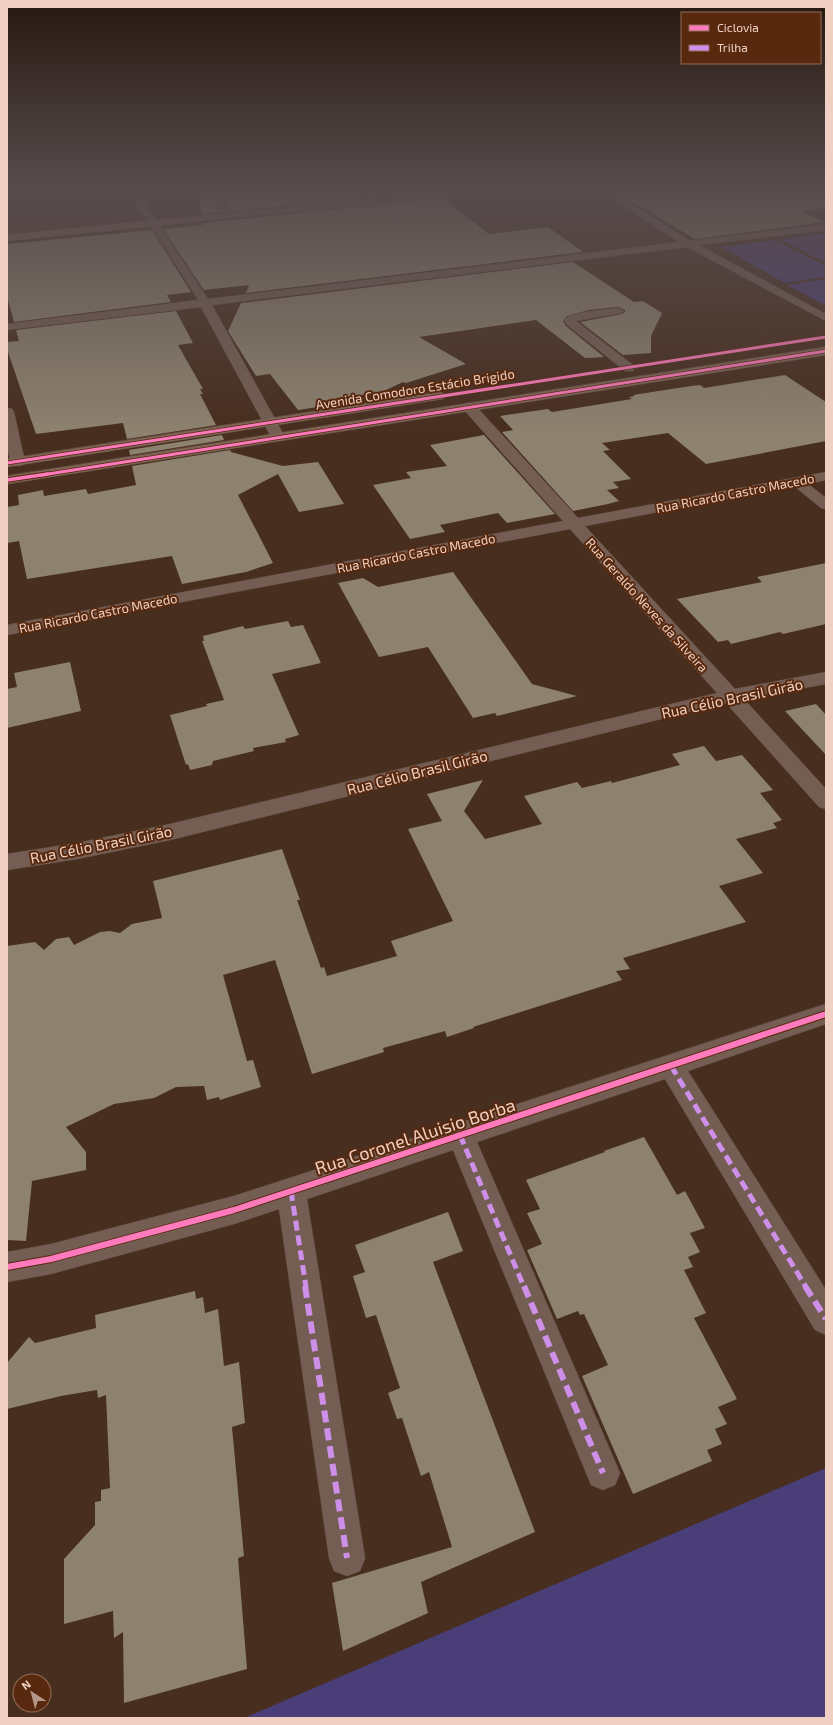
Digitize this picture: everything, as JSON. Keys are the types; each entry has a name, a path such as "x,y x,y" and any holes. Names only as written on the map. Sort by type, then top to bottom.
{"main road":[{"name":"Avenida Comodoro Estácio Brigido","path":"12,463 826,337"},
{"name":"Avenida Comodoro Estácio Brigido","path":"7,480 826,351"}],"street":[{"path":"185,270 205,303 278,437"},
{"path":"7,327 481,270"},
{"path":"738,270 826,318"},
{"path":"618,311 574,318 570,320 570,323 629,368"},
{"name":"Rua Geraldo Neves da Silveira","path":"470,407 826,802"},
{"path":"7,412 12,463"},
{"name":"Rua Ricardo Castro Macedo","path":"7,630 826,476"},
{"path":"796,481 826,504"},
{"name":"Rua Célio Brasil Girão","path":"7,862 77,851 170,832 730,696 826,678"},
{"name":"Rua Coronel Aluisio Borba","path":"7,1267 59,1257 234,1210 826,1014"},
{"path":"671,1066 826,1319"},
{"path":"460,1136 603,1473"},
{"path":"291,1191 347,1558"}],"path":[{"path":"450,270 454,274"}],"shaded area":[{"path":"763,270 826,270 826,277 785,283"},
{"path":"826,279 826,306 787,285"},
{"path":"826,1468 826,1718 244,1718"}],"building":[{"path":"7,270 177,270 191,292 167,295 171,302 14,322 7,296"},
{"path":"191,270 431,270 246,293 249,285 204,290"},
{"path":"504,270 586,270 634,302 643,301 662,313 651,336 651,353 623,355 580,322 622,314 625,312 625,310 618,307 589,310 567,316 563,321 566,326 604,357 585,358 536,320 419,337 466,364 406,383 403,382 382,392 341,399 344,403 298,410 270,374 256,376 228,331 241,303"},
{"path":"176,311 193,343 178,345 203,389 200,389 203,394 200,394 216,425 127,439 123,423 36,434 7,349 7,342 19,341 16,330"},
{"path":"785,375 826,402 826,441 706,464 668,433 602,443 610,450 603,451 631,479 613,482 619,488 607,490 619,501 608,504 573,511 502,432 513,430 500,416 548,409 552,412 632,399 629,397 635,396 633,395 700,385 704,388"},
{"path":"222,435 224,440 130,455 129,450"},
{"path":"484,435 555,514 507,523 498,513 440,525 445,532 410,539 373,485 411,478 406,472 447,466 430,445"},
{"path":"230,450 231,452 283,466 318,462 344,504 299,512 278,474 238,495 273,563 246,572 182,584 172,556 27,579 19,541 7,543 7,507 19,505 18,495 43,490 44,496 86,489 88,494 136,485 132,466"},
{"path":"826,563 826,624 783,634 780,632 731,644 728,640 718,642 677,599 762,582 757,577"},
{"path":"453,572 532,684 577,696 497,716 495,713 473,718 428,647 379,657 338,583 363,578 378,587"},
{"path":"288,621 291,627 303,625 321,663 272,674 299,735 285,739 286,742 253,748 254,751 213,761 212,765 190,770 188,764 186,765 170,715 207,706 206,704 224,700 202,641 204,641 203,636 243,626 245,629"},
{"path":"70,662 81,711 7,728 7,689 17,687 14,673"},
{"path":"816,704 826,715 826,755 785,711"},
{"path":"704,746 716,761 742,755 773,790 760,793 782,820 773,823 777,828 736,839 763,873 719,886 746,922 623,958 630,969 616,971 622,980 473,1027 474,1028 447,1037 445,1031 383,1048 384,1052 312,1074 275,960 223,975 247,1061 253,1060 261,1087 220,1100 219,1097 207,1100 204,1086 176,1087 154,1098 114,1104 66,1127 86,1152 86,1170 32,1181 26,1241 7,1240 7,946 35,942 44,950 56,939 69,937 74,945 100,932 110,931 120,933 132,924 162,918 153,881 282,849 300,900 297,900 321,968 324,967 327,976 397,956 391,941 453,921 408,829 442,821 427,794 483,780 464,811 485,839 542,824 524,796 577,782 582,788 611,781 612,783 680,765 672,754"},
{"path":"644,1137 677,1195 685,1191 705,1228 690,1233 700,1252 688,1257 693,1267 684,1270 706,1313 694,1318 737,1399 718,1407 727,1424 715,1429 722,1444 707,1450 712,1461 633,1494 582,1376 608,1365 584,1314 580,1315 578,1311 557,1319 527,1250 542,1244 527,1213 540,1209 526,1180"},
{"path":"448,1212 463,1251 433,1262 535,1532 421,1582 428,1613 343,1651 332,1583 452,1547 429,1472 421,1476 402,1418 397,1419 388,1393 400,1388 376,1315 366,1318 353,1276 365,1272 355,1245"},
{"path":"195,1291 196,1299 203,1297 205,1313 218,1309 224,1366 239,1362 245,1423 232,1427 244,1556 238,1558 247,1669 124,1703 123,1632 114,1638 113,1611 64,1624 64,1559 95,1525 95,1502 101,1501 101,1490 110,1488 106,1395 98,1398 97,1390 61,1396 7,1409 7,1363 29,1337 35,1343 96,1328 95,1315"}],"marked path":[{"path":"671,1066 826,1319"},
{"path":"460,1135 603,1473"},
{"path":"291,1191 347,1558"}],"cycle path":[{"path":"7,463 826,337"},
{"path":"7,480 826,351"},
{"path":"7,1267 51,1259 234,1210 826,1014"}]}
